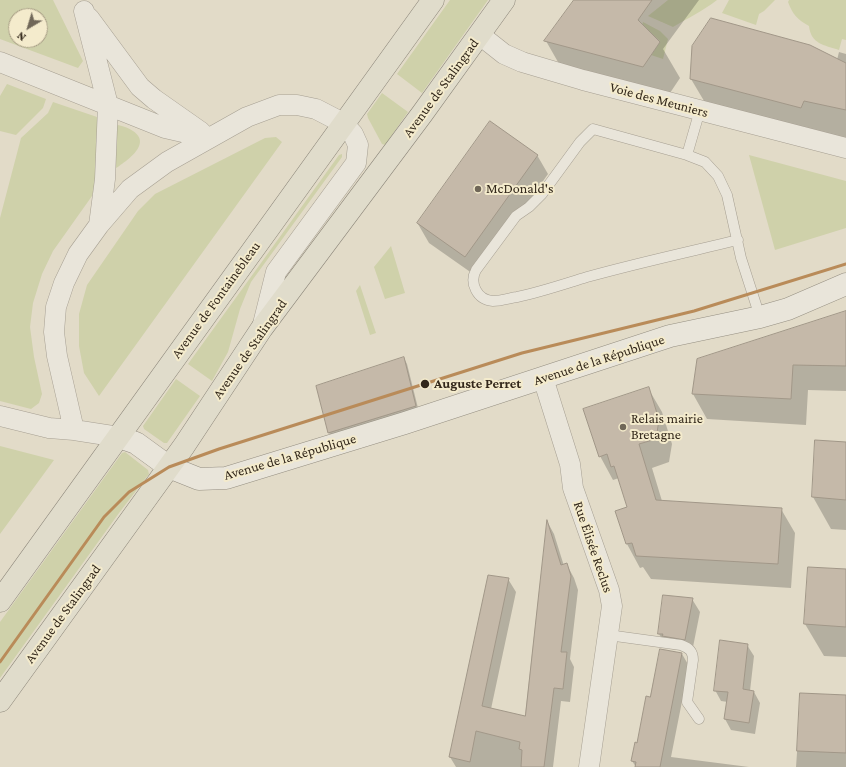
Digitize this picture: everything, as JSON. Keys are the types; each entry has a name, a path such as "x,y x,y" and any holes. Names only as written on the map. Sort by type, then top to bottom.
{"main road":[{"name":"Avenue de Fontainebleau","path":"0,601 433,0"},
{"name":"Avenue de Stalingrad","path":"0,701 169,467 262,328 422,114 504,0"},
{"name":"Avenue de la République","path":"119,437 136,443 169,467 199,479 226,478 543,378 670,336 760,317 788,309 846,284"}],"street":[{"path":"81,5 140,87 154,99 209,138"},
{"path":"81,5 108,105 105,179 99,225"},
{"name":"Voie des Meuniers","path":"480,35 504,54 522,62 583,80 846,148"},
{"path":"0,62 165,128 209,138"},
{"path":"74,430 56,356 54,332 56,307 64,283 78,254 99,225 130,189 167,162 247,117 279,105 297,105 316,109 343,123 353,134 358,145 356,163 276,272 262,328"},
{"name":"Rue Élisée Reclus","path":"543,378 570,464 573,488 609,590 612,606 589,767"},
{"path":"0,416 49,428 74,430 119,437"}],"lane":[{"path":"687,155 700,110"},
{"path":"738,240 588,277 542,292 501,300 493,301 484,298 476,290 473,278 476,270 516,216 529,207 542,194 580,142 593,129 687,155 705,162 718,176 727,195 738,240 741,258 760,317"},
{"path":"608,635 681,645 688,648 693,653 693,660 687,702 699,718"}],"green space":[{"path":"0,0 53,0 83,61 78,68 24,48 48,48 48,8 8,8 8,42 0,39"},
{"path":"450,0 488,0 422,93 397,74"},
{"path":"668,0 717,0 673,27 648,16"},
{"path":"729,0 775,0 759,14 756,25 722,13"},
{"path":"789,0 846,0 846,40 842,39 839,50 823,45 812,37 809,26 798,19 788,2"},
{"path":"643,22 660,31 668,39 663,59 651,55 660,41 642,25"},
{"path":"7,84 46,99 43,108 16,135 0,131 0,96"},
{"path":"382,93 408,112 385,145 382,144 367,114"},
{"path":"53,102 97,117 102,122 100,164 92,196 53,251 42,274 33,303 30,327 34,357 42,394 39,403 31,409 0,401 0,218 21,138 48,113"},
{"path":"118,125 133,131 139,136 140,142 134,154 112,171 115,127"},
{"path":"276,137 282,142 99,396 84,373 79,346 79,314 87,285 138,211 155,194 265,138"},
{"path":"342,154 342,157 251,282 240,309 228,352 212,381 188,364 339,155"},
{"path":"749,155 846,181 846,228 775,250"},
{"path":"391,246 405,293 385,299 374,267"},
{"path":"360,285 376,333 370,335 356,291"},
{"path":"176,379 200,396 167,443 164,443 144,429 143,426"},
{"path":"0,446 54,460 0,534"},
{"path":"125,452 148,470 149,474 119,513 0,678 0,622 122,453"}],"building":[{"path":"574,0 652,0 638,20 660,42 643,67 544,41"},
{"path":"711,18 810,45 846,63 846,110 804,101 801,108 690,79 692,46"},
{"name":"McDonald's","path":"490,121 538,155 465,257 417,223"},
{"path":"846,311 846,366 793,365 791,399 692,394 697,359"},
{"path":"404,357 416,406 328,433 316,386"},
{"path":"649,387 659,420 656,439 639,444 656,500 782,508 778,564 636,556 632,543 626,544 615,511 627,507 614,466 611,467 607,454 599,457 583,409"},
{"path":"815,440 846,442 846,500 812,497"},
{"path":"547,520 561,565 567,563 571,576 561,652 567,652 563,689 554,688 544,767 521,767 522,750 519,749 520,742 476,731 470,762 449,757 488,575 509,578 482,706 525,716"},
{"path":"808,567 846,569 846,627 804,624"},
{"path":"663,595 693,598 685,640 658,634"},
{"path":"720,640 748,644 743,689 754,691 749,723 724,719 728,692 714,691"},
{"path":"660,649 682,653 660,767 635,767 636,762 631,761 635,742 637,743 646,696 650,697"},
{"path":"800,693 846,695 846,753 797,751"}],"transit line":[{"path":"0,662 104,517 129,492 169,467 219,449 522,353 694,311 846,264"}],"place":[{"name":"McDonald's","path":"478,189"},
{"name":"Auguste Perret","path":"425,384"},
{"name":"Relais mairie Bretagne","path":"623,427"}]}
